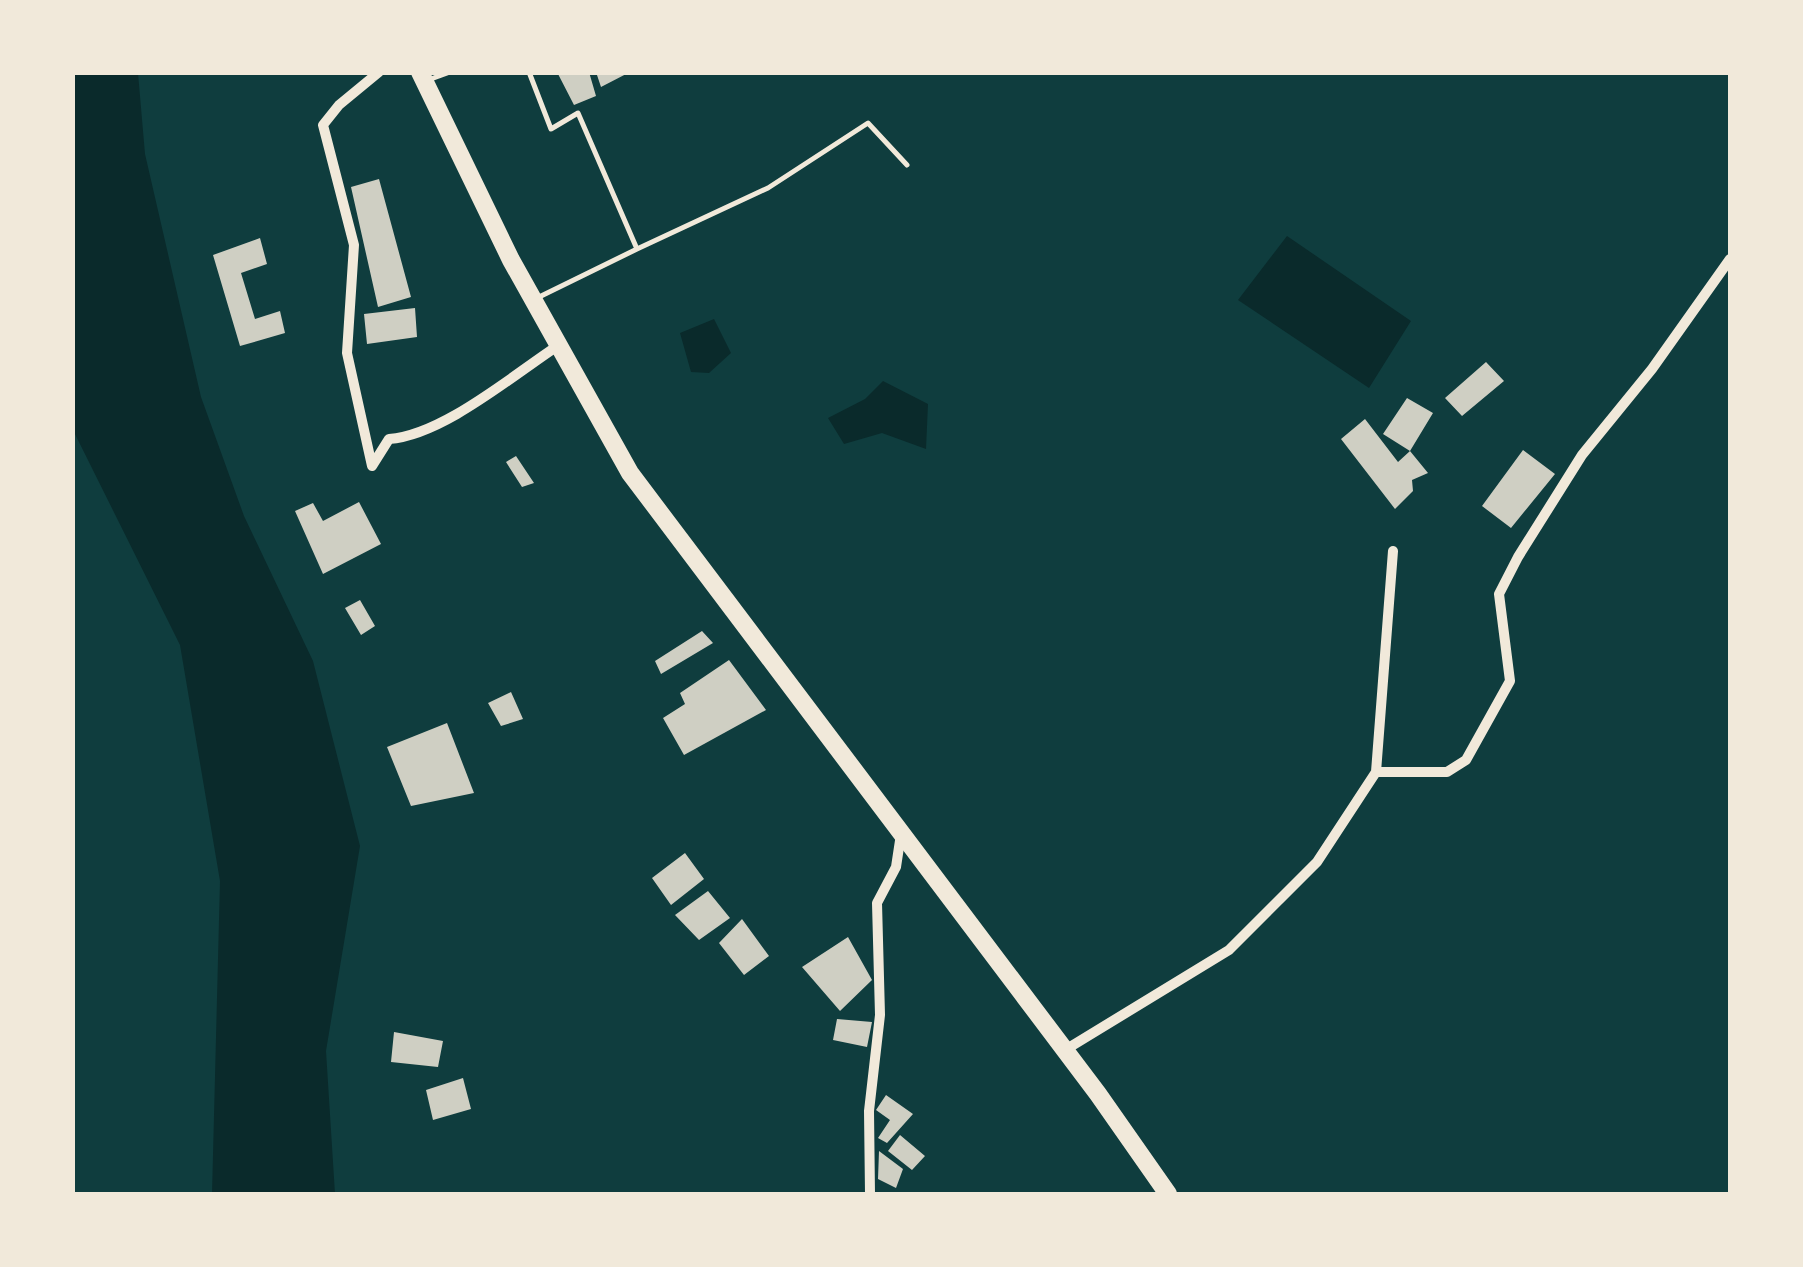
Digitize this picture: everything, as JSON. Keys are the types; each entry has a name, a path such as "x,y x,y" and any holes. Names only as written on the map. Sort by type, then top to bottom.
{"highway":[{"path":"423,77 534,300 630,473 1065,1050 1168,1194"}],"street":[{"path":"379,72 339,105 323,125 354,245 346,354 372,466 389,439 410,437 439,423 559,345"},
{"path":"1376,772 1447,772 1466,760 1510,682 1499,594 1582,456 1652,370 1730,258"},
{"path":"1065,1050 1229,950 1317,862 1376,772 1393,551"},
{"path":"870,1194 868,1111 880,1014 877,903 896,866 901,833"}],"lane":[{"path":"529,72 551,129 578,113 638,248"},
{"path":"423,77 447,73"},
{"path":"534,300 768,188 868,123 907,165"}],"water":[{"path":"73,72 138,73 145,154 201,397 244,516 313,661 360,846 326,1051 335,1194 212,1194 220,881 180,645 73,430"},
{"path":"1287,236 1411,321 1369,388 1238,300"},
{"path":"714,319 731,353 709,373 691,372 680,333"},
{"path":"883,381 928,404 926,449 882,433 844,444 828,418 865,399"}],"building":[{"path":"557,72 589,72 596,96 574,105"},
{"path":"596,72 630,72 601,87"},
{"path":"379,179 411,297 378,307 351,187"},
{"path":"260,238 267,264 241,273 255,319 280,311 285,333 240,346 213,255"},
{"path":"415,308 417,337 367,344 364,314"},
{"path":"1486,362 1504,381 1462,416 1445,398"},
{"path":"1407,398 1433,413 1410,451 1383,434"},
{"path":"1365,419 1398,462 1410,451 1428,473 1412,480 1413,491 1395,509 1341,439"},
{"path":"1523,450 1555,474 1511,528 1482,506"},
{"path":"516,456 534,483 522,487 506,462"},
{"path":"359,502 381,544 323,574 295,511 313,503 323,521"},
{"path":"360,600 375,626 361,635 345,608"},
{"path":"702,631 713,643 661,674 655,661"},
{"path":"729,660 766,710 684,755 663,718 685,704 680,693"},
{"path":"511,692 523,719 501,726 488,703"},
{"path":"447,723 474,793 411,806 387,747"},
{"path":"685,853 704,879 671,905 652,878"},
{"path":"708,891 730,918 699,940 675,915"},
{"path":"742,919 769,956 744,975 719,943"},
{"path":"848,937 872,980 840,1011 802,967"},
{"path":"837,1019 872,1022 867,1047 833,1040"},
{"path":"394,1032 443,1041 438,1067 391,1062"},
{"path":"463,1078 471,1109 433,1120 426,1090"},
{"path":"886,1095 913,1114 887,1143 878,1138 890,1120 876,1110"},
{"path":"900,1135 925,1156 912,1170 888,1151"},
{"path":"879,1151 903,1169 896,1188 878,1179"}]}
